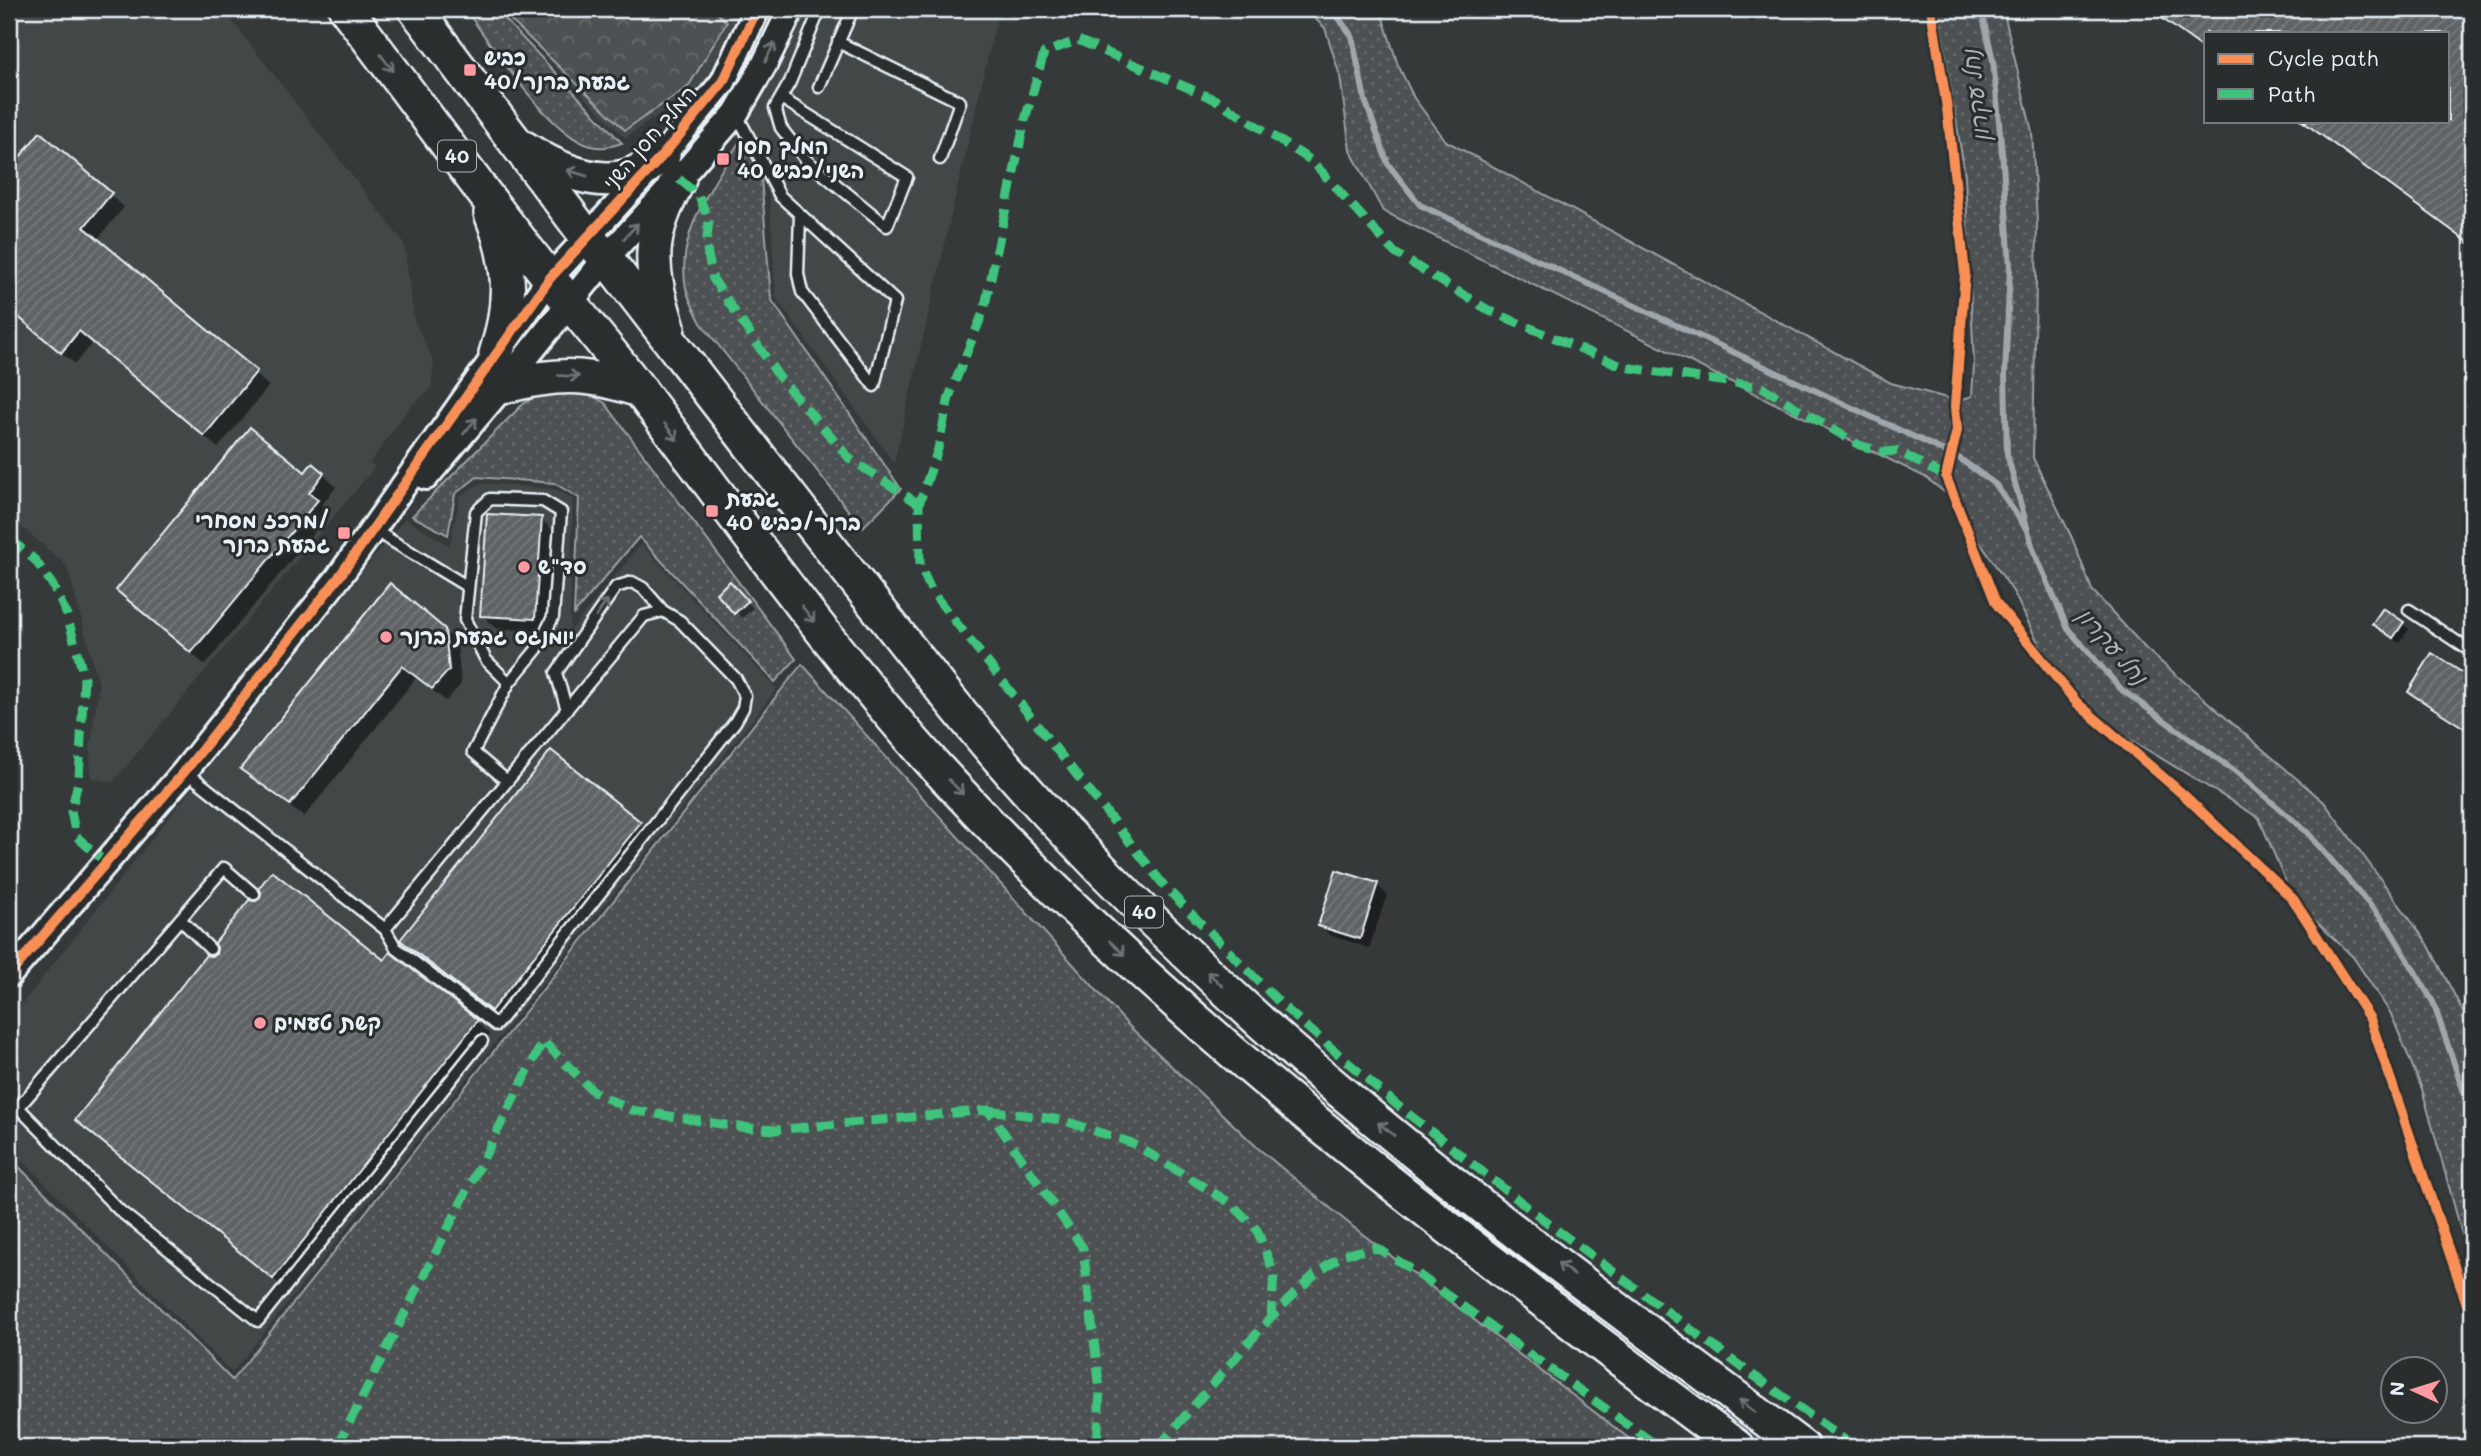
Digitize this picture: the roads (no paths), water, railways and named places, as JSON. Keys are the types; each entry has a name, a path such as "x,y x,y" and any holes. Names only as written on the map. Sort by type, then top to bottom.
{"highway":[{"name":"40","path":"346,9 472,176 641,391 785,586 857,675 947,778 1032,866 1133,964 1400,1191 1737,1447"},
{"name":"40","path":"415,9 513,140 954,705 1054,821 1160,929 1291,1048 1424,1161 1802,1447"},
{"path":"513,140 544,160 580,175 618,178 671,167 666,204 653,246 653,267 665,318 683,358"},
{"path":"472,176 482,191 496,226 506,268 509,299 496,354"},
{"path":"502,387 569,375 609,381 641,391"}],"street":[{"name":"המלך חסן השני","path":"671,167 723,82 757,9"},
{"name":"המלך חסן השני","path":"560,289 671,167 736,113 764,65 791,9"},
{"path":"9,975 185,771 374,530 496,354 560,289"},
{"path":"374,530 433,470 502,387 560,289"},
{"path":"9,949 88,882"}],"lane":[{"path":"781,98 907,177 887,226 806,160 781,128 775,108 820,9"},
{"path":"819,87 853,9"},
{"path":"838,42 960,102 940,159"},
{"path":"736,113 780,197 800,215 895,301 874,386 802,292 798,274 800,215"},
{"path":"508,781 473,752 509,683 537,649 553,617 561,512 543,501 490,499 476,512 465,620 486,660 509,683"},
{"path":"374,530 468,587"},
{"path":"185,771 385,929 396,948 496,1026 735,722 743,708 745,696 736,679 680,621 663,611 643,588 632,582 616,587 556,673 567,710"},
{"path":"2409,610 2472,652"},
{"path":"385,929 644,616 663,611"},
{"path":"18,1108 224,868 254,894"},
{"path":"180,919 210,949"},
{"path":"9,1100 120,1211 258,1321 482,1041"}],"waterway":[{"path":"1332,9 1352,36 1365,100 1388,164 1420,205 1959,458 1996,485 2025,527"},
{"name":"נחל עקרון","path":"1981,9 1993,60 2010,268 2005,375 2007,454 2033,549 2068,629 2122,690 2235,771 2307,832 2388,926 2433,1002 2467,1101 2472,1143"}],"place":[{"name":"כביש 40/גבעת ברנר","path":"470,70"},
{"name":"המלך חסן השני/כביש 40","path":"723,159"},
{"name":"גבעת ברנר/כביש 40","path":"712,511"},
{"name":"מרכז מסחרי/ גבעת ברנר","path":"344,533"},
{"name":"סד\"ש","path":"524,567"},
{"name":"יומנגס גבעת ברנר","path":"386,637"},
{"name":"קשת טעמים","path":"260,1023"}]}
